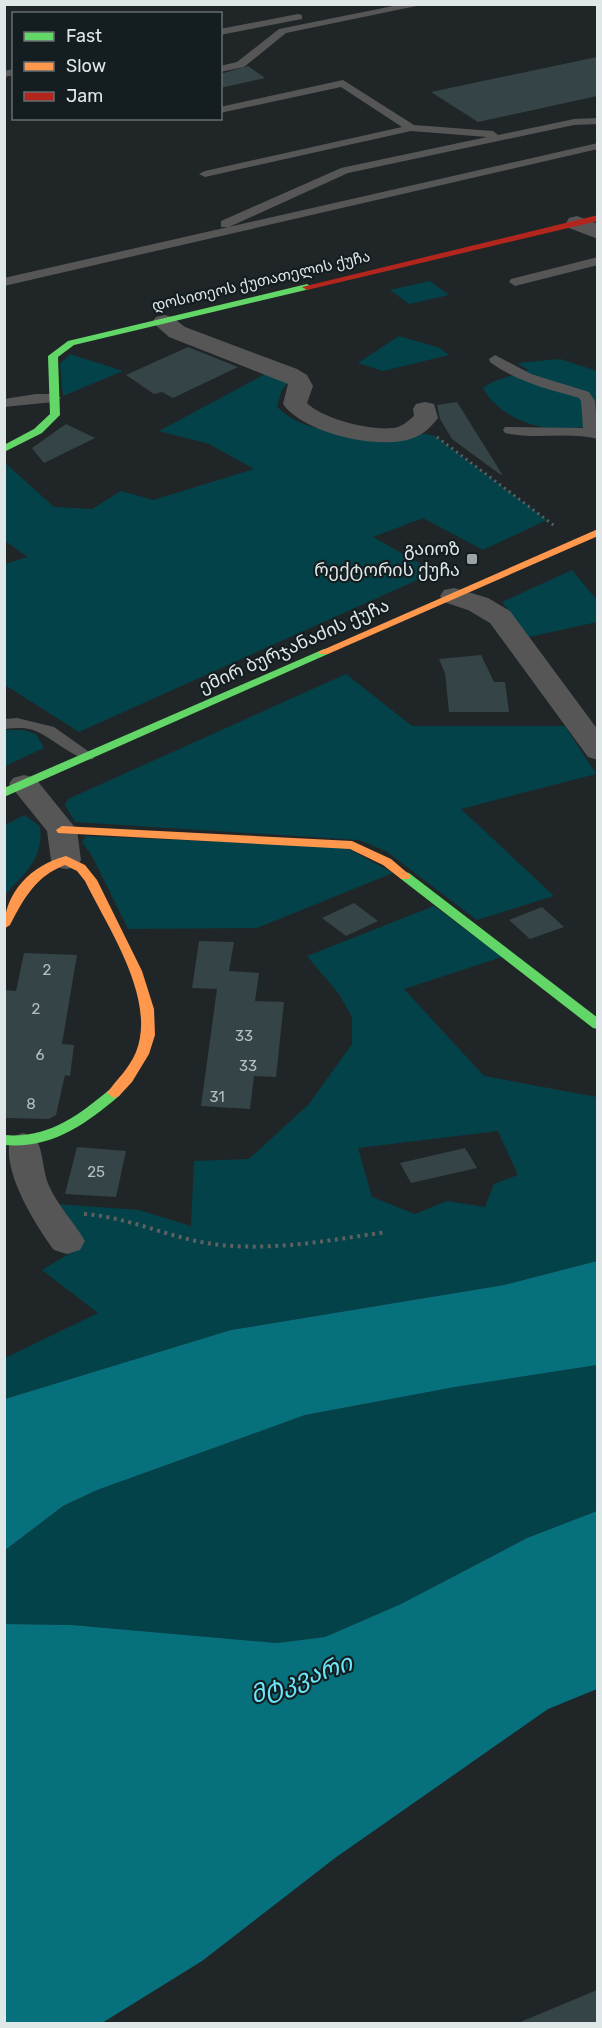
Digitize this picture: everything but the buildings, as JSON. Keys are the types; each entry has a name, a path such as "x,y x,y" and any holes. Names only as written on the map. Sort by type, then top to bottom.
{"street":[{"path":"587,221 597,233"},
{"name":"დოსითეოს ქუთათელის ქუჩა","path":"4,450 31,437 46,426 55,415 53,356 71,343 587,221"},
{"path":"164,322 177,332 289,374 299,380 301,386 295,404 298,409 308,416 341,428 381,434 404,434 426,418 425,409"},
{"name":"ემირ ბურჯანაძის ქუჩა","path":"14,788 597,532"},
{"path":"454,596 478,604 500,617 597,751"},
{"path":"14,788 62,830 352,845 387,862 597,1025"},
{"path":"62,830 66,860"},
{"path":"4,925 29,878 45,865 66,860 81,868 91,880 143,993 149,1024 142,1056 125,1082 92,1110 49,1138 14,1143 33,1193 58,1228"}],"lane":[{"path":"222,32 365,4"},
{"path":"222,68 240,64 284,31 421,4"},
{"path":"222,110 343,83 411,128"},
{"path":"190,239 345,170 574,122 597,121"},
{"path":"205,174 411,128 513,135"},
{"path":"4,282 597,146"},
{"path":"515,282 597,261"},
{"path":"495,359 506,369 528,379 584,395 588,401 594,434 510,430"},
{"path":"4,403 54,398"},
{"path":"4,724 15,723 54,731 87,756"}],"path":[{"path":"404,434 435,436 575,542"},
{"path":"58,1228 105,1214 171,1235 213,1244 264,1247 387,1232"}],"shaded area":[{"path":"430,281 449,295 409,304 390,290"},
{"path":"399,336 440,348 449,355 383,371 358,363"},
{"path":"70,354 123,371 63,396 60,364"},
{"path":"560,359 597,371 597,425 569,429 537,426 506,412 489,397 483,388 492,382 528,370 517,363"},
{"path":"271,371 288,382 281,392 277,407 292,418 309,426 347,434 435,436 547,520 483,550 423,518 373,537 435,572 79,732 5,685 5,564 28,557 5,541 4,462 54,507 92,509 121,491 153,500 254,469 209,444 159,431"},
{"path":"572,570 597,600 597,622 529,637 502,602"},
{"path":"346,674 412,726 565,726 596,774 461,809 554,896 477,920 386,851 359,840 75,822 65,805 68,799"},
{"path":"5,730 24,730 36,734 44,748 5,766"},
{"path":"24,815 40,826 39,847 32,864 5,895 5,825"},
{"path":"86,836 345,847 393,873 257,928 128,929 92,856 82,842"},
{"path":"434,906 502,957 404,989 484,1076 597,1097 597,1261 504,1285 231,1330 5,1399 4,1355 7,1357 98,1313 42,1270 74,1251 56,1204 139,1210 191,1226 194,1161 249,1159 309,1104 352,1044 352,1017 339,994 307,956","holes":["498,1131 518,1175 494,1184 485,1207 447,1201 415,1214 372,1197 358,1148"]},
{"path":"597,1365 597,1511 527,1538 401,1604 325,1637 277,1643 72,1625 5,1624 4,1550 63,1506 97,1490 305,1415 455,1387"}],"water":[{"path":"597,1261 597,1365 455,1387 305,1415 97,1490 63,1506 5,1550 5,1399 231,1330 504,1285"},
{"name":"მტკვარი","path":"597,1511 597,1689 548,1709 335,1858 202,1961 102,2023 5,2023 5,1624 72,1625 277,1643 325,1637 401,1604 527,1538"}],"traffic: fast":[{"path":"4,449 38,431 55,415 53,356 71,343 307,287"},
{"path":"4,793 324,652"},
{"path":"405,876 598,1025"},
{"path":"4,1140 35,1140 49,1136 77,1122 114,1093"}],"traffic: slow":[{"path":"324,652 598,532"},
{"path":"62,830 352,845 387,862 405,876"},
{"path":"4,925 27,885 34,877 53,865 66,860 81,868 91,880 136,971 143,991 149,1025 146,1044 138,1062 114,1093"}],"traffic: jam":[{"path":"307,287 598,218"}],"place":[{"name":"გაიოზ რექტორის ქუჩა","path":"472,559"}]}
